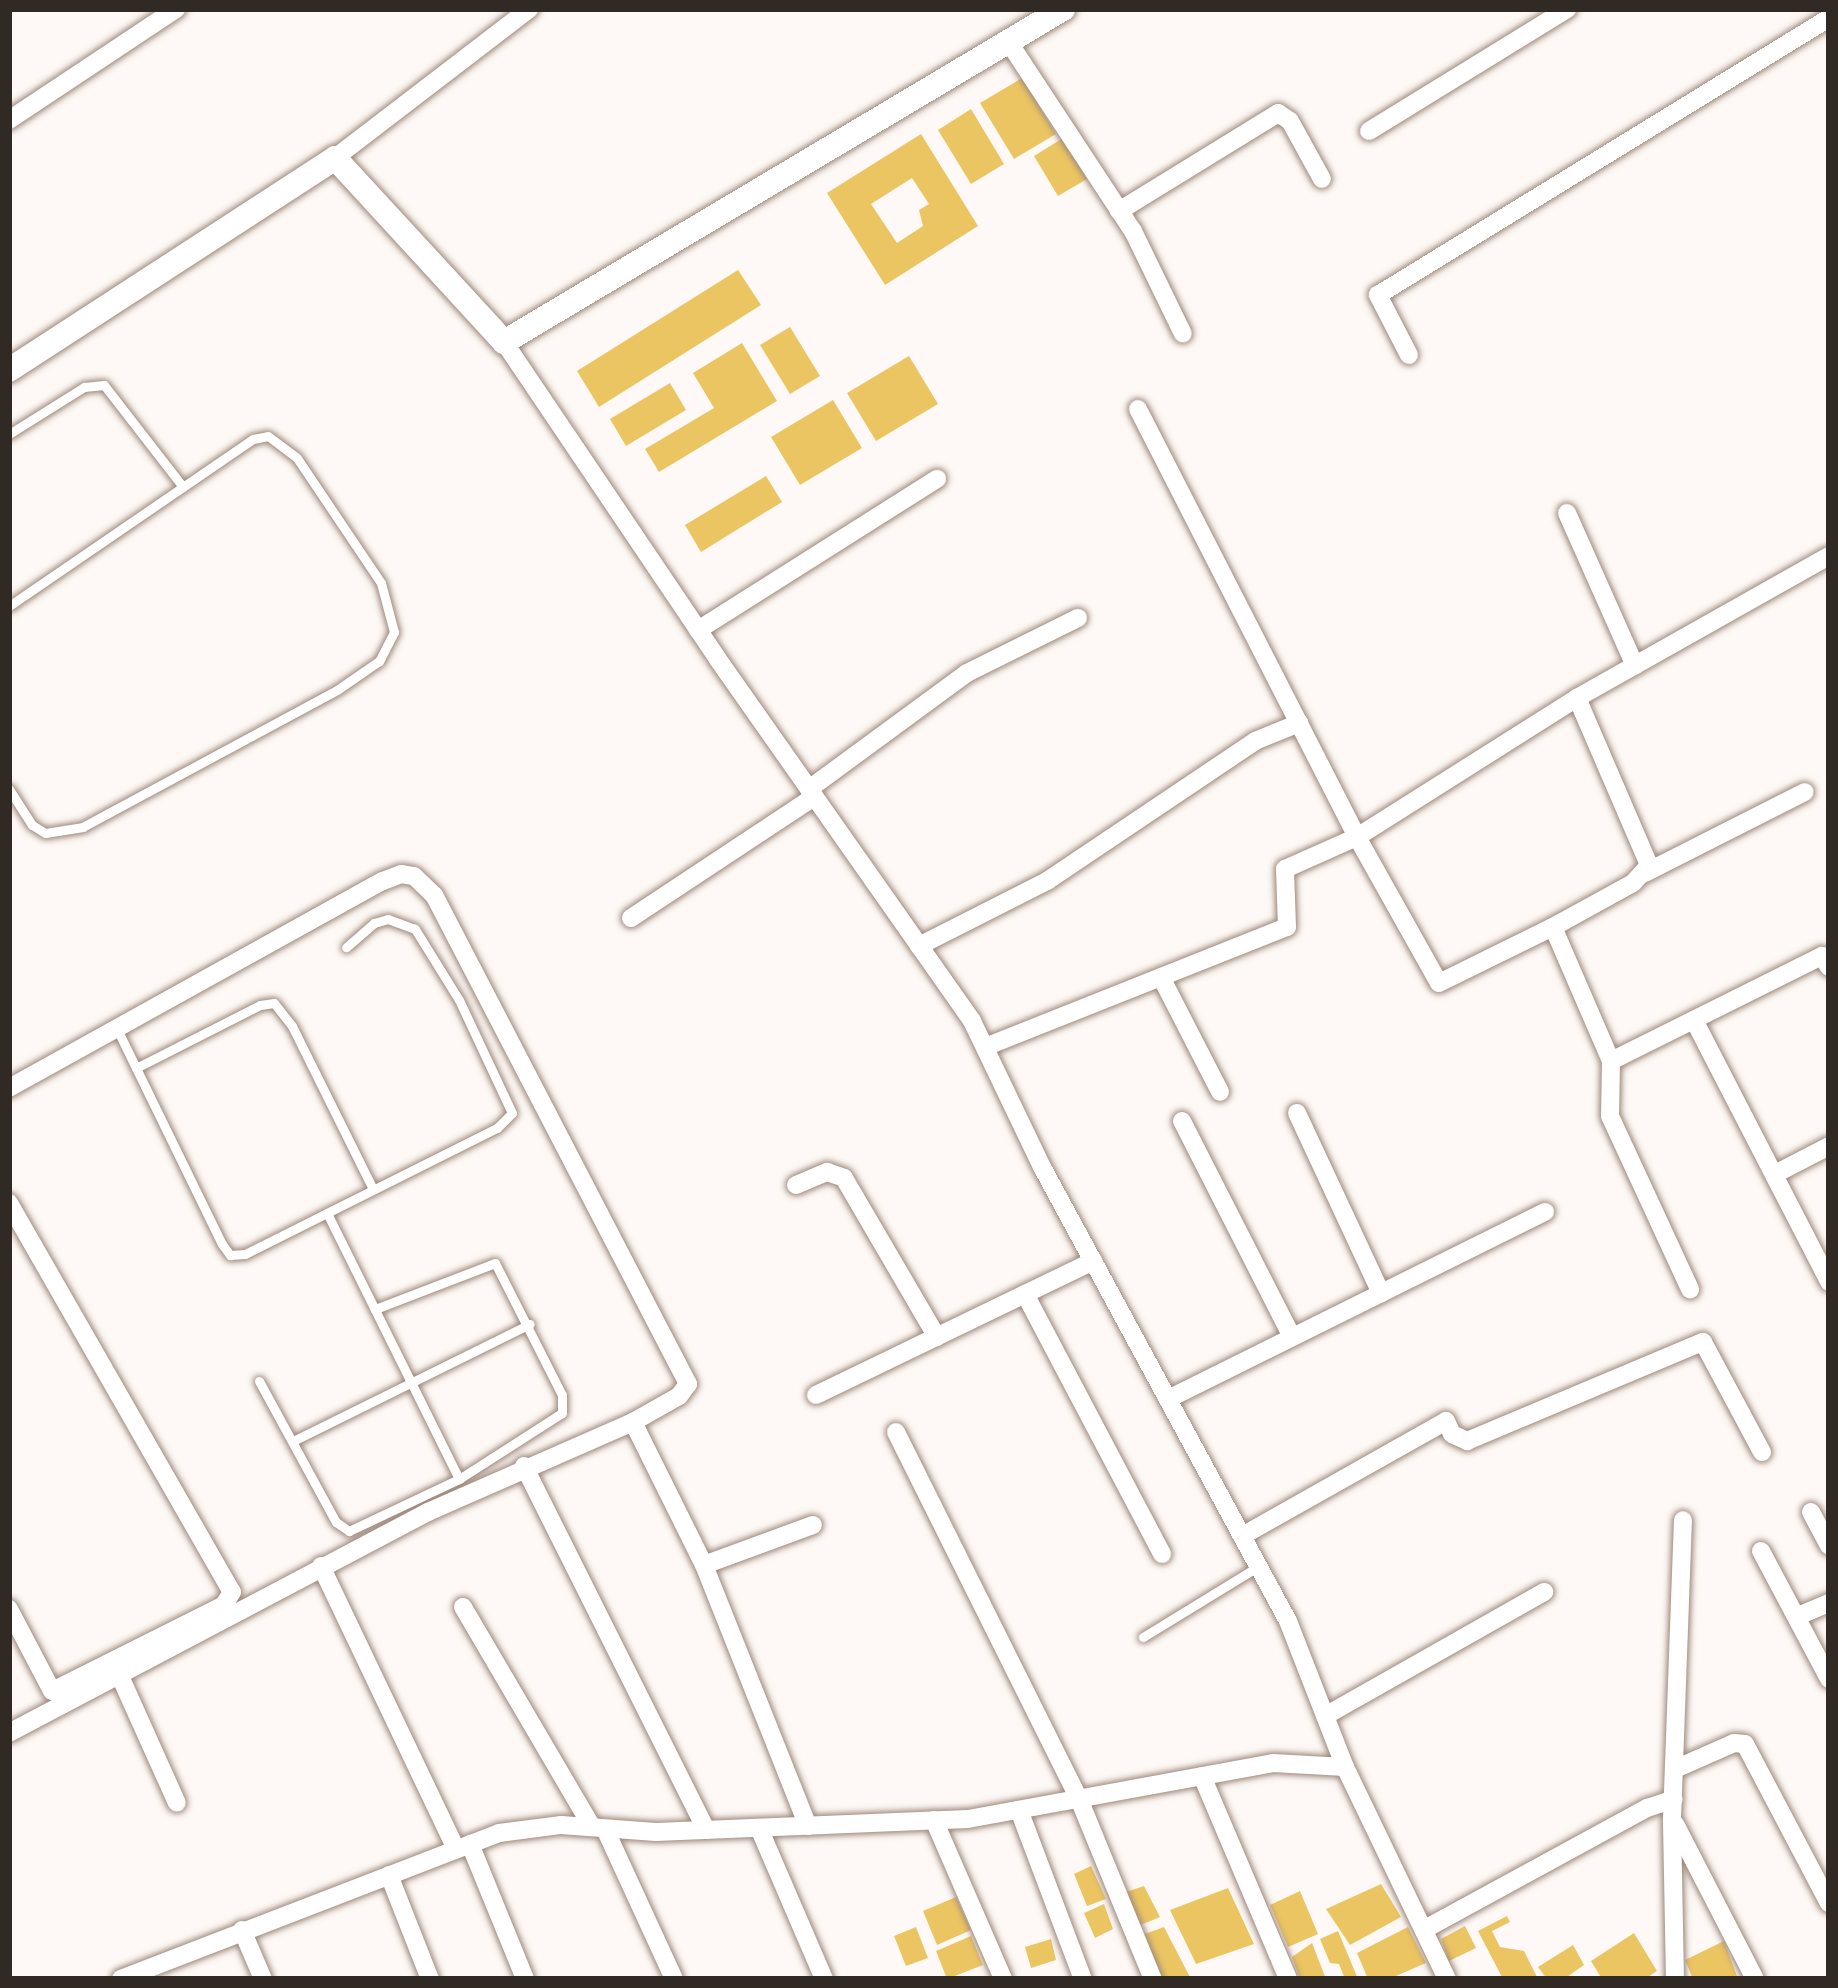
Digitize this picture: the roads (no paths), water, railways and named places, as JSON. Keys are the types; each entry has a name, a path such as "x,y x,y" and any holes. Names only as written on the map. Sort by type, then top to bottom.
{"street":[{"path":"9,120 176,9"},
{"path":"9,370 335,158 529,9"},
{"path":"504,342 1063,9"},
{"path":"1369,130 1567,9"},
{"path":"1409,355 1378,295 1829,18"},
{"path":"1007,40 1119,211 1183,334"},
{"path":"1119,211 1278,113 1290,121 1322,178"},
{"path":"335,158 504,342 985,1047 1093,1261 1288,1621 1345,1767 1447,1979"},
{"path":"1138,409 1357,837 1438,983 1805,792"},
{"path":"698,630 937,478"},
{"path":"1567,513 1635,667"},
{"path":"985,1047 1286,927 1285,869 1357,837 1577,698 1829,556"},
{"path":"631,918 811,793 967,673 1078,618"},
{"path":"1577,698 1644,846 1645,873"},
{"path":"920,946 1047,881 1255,741 1299,723"},
{"path":"9,1088 401,874 424,884 687,1378 679,1396 633,1422 524,1466 321,1566 9,1733"},
{"path":"1553,926 1611,1061 1610,1116 1690,1289"},
{"path":"1611,1061 1827,958"},
{"path":"1161,977 1220,1092"},
{"path":"1694,1020 1829,1282"},
{"path":"1297,1112 1381,1293"},
{"path":"1182,1121 1292,1337"},
{"path":"1775,1174 1829,1146"},
{"path":"796,1185 827,1172 844,1178 937,1337"},
{"path":"9,1203 232,1596 52,1691 9,1609"},
{"path":"1168,1399 1545,1212"},
{"path":"816,1395 1093,1261"},
{"path":"1025,1294 1162,1554"},
{"path":"1242,1536 1446,1421 1452,1435 1467,1441 1702,1342 1762,1452"},
{"path":"633,1422 704,1565 808,1826"},
{"path":"896,1432 1079,1798 1153,1979"},
{"path":"524,1466 706,1830"},
{"path":"1811,1512 1829,1546"},
{"path":"1675,1979 1673,1809 1683,1520"},
{"path":"704,1565 813,1525"},
{"path":"1761,1551 1829,1679"},
{"path":"321,1566 525,1979"},
{"path":"1325,1716 1544,1592"},
{"path":"1798,1616 1829,1603"},
{"path":"464,1607 598,1828 674,1979"},
{"path":"119,1674 177,1803"},
{"path":"1675,1769 1734,1743 1745,1744 1829,1903"},
{"path":"121,1979 499,1833 934,1820 1018,1810 1273,1763 1345,1767"},
{"path":"1202,1776 1288,1979"},
{"path":"1425,1929 1605,1830 1673,1809"},
{"path":"1673,1809 1755,1979"},
{"path":"1018,1810 1083,1979"},
{"path":"934,1820 1003,1979"},
{"path":"759,1828 824,1979"},
{"path":"389,1875 430,1979"},
{"path":"242,1930 262,1979"}],"lane":[{"path":"9,434 84,387 104,385 183,487"},
{"path":"9,606 254,439 268,436 283,444 381,584 392,614 390,647 337,690 83,826 45,833 32,825 9,789"},
{"path":"117,1029 230,1255 245,1254 497,1128 512,1114 459,1000 415,928 388,919 365,926 346,947"},
{"path":"136,1068 260,1005 274,1004 292,1026 374,1189"},
{"path":"327,1213 459,1479"},
{"path":"259,1382 336,1522 350,1531 459,1479 562,1413 562,1395 502,1268 491,1262 374,1309"},
{"path":"293,1441 530,1324"},
{"path":"1143,1636 1259,1566"}]}
